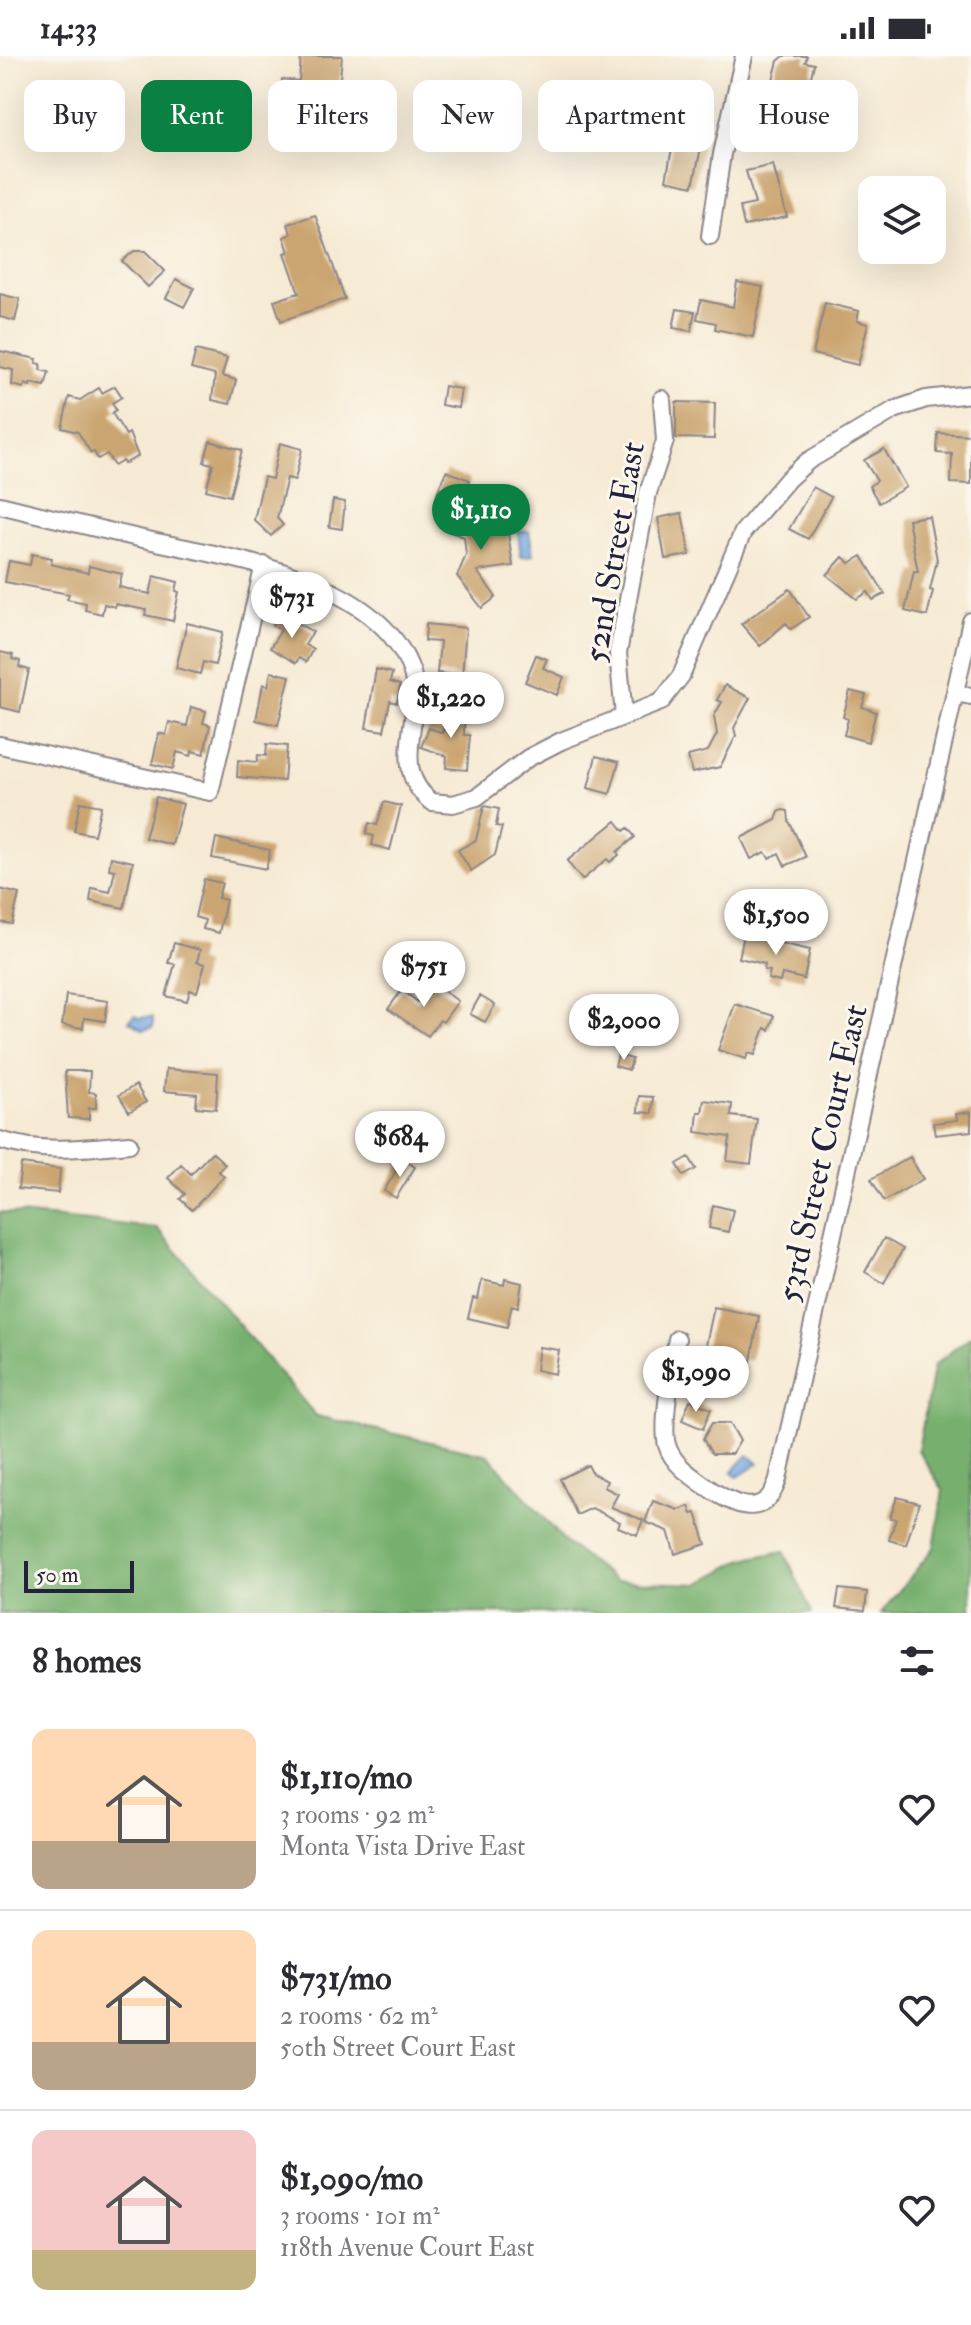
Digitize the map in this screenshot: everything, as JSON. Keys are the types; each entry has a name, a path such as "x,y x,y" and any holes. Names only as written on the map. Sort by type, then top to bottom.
{"street":[{"path":"710,236 722,154 744,56"},
{"path":"0,505 264,565 312,583 358,608 386,629 400,646 414,677 408,762 414,782 432,802 453,804 477,797 528,758 561,741 661,702 681,676 743,532 788,479 808,461 894,410 926,399 971,394"},
{"name":"52nd Street East","path":"624,716 618,653 648,493 665,441 662,399"},
{"path":"0,745 210,792 264,565"},
{"name":"53rd Street Court East","path":"677,1339 670,1385 667,1446 681,1467 728,1501 759,1505 771,1496 778,1479 963,695 971,621"},
{"path":"0,1140 35,1150 129,1144"}],"green space":[{"path":"0,1212 157,1228 316,1416 488,1455 566,1543 616,1581 698,1584 741,1560 784,1551 812,1613 0,1613"},
{"path":"971,1336 971,1613 881,1613 934,1548 943,1490 918,1450 934,1365"}],"water":[{"path":"529,531 533,555 521,557 518,532"},
{"path":"135,1015 139,1018 153,1017 153,1027 144,1030 129,1021"},
{"path":"748,1455 759,1463 738,1477 732,1472"}],"building":[{"path":"301,56 342,56 340,80 299,80"},
{"path":"784,56 807,56 805,62 814,64 811,77 808,80 773,80 778,61"},
{"path":"671,152 700,152 693,186 666,180"},
{"path":"773,165 787,217 744,226 740,207 755,204 746,171"},
{"path":"315,215 345,299 281,321 274,301 299,293 285,253 289,252 284,237 291,234 288,224"},
{"path":"134,251 145,251 165,271 148,287 122,261"},
{"path":"176,279 194,288 184,307 166,298"},
{"path":"737,282 763,287 753,337 715,329 716,323 697,319 701,300 733,307"},
{"path":"0,294 20,299 15,321 0,317"},
{"path":"825,303 859,311 857,321 868,324 858,365 813,354"},
{"path":"677,309 695,312 691,331 673,328"},
{"path":"196,350 227,358 222,376 236,380 230,404 212,400 215,375 191,369"},
{"path":"0,351 37,359 36,363 41,364 40,370 49,372 45,386 31,383 30,386 25,384 24,388 12,385 13,370 0,367"},
{"path":"115,386 122,397 112,403 116,410 112,413 126,435 129,433 138,456 114,466 107,454 98,459 94,452 91,453 78,432 62,428 69,397 80,400 99,388 102,393"},
{"path":"444,386 461,389 458,408 441,405"},
{"path":"676,402 715,403 714,439 676,438"},
{"path":"938,433 971,435 971,484 951,483 952,454 937,453"},
{"path":"210,441 242,450 230,496 206,490 213,464 204,462"},
{"path":"280,443 302,449 295,480 287,478 277,518 283,525 271,536 254,520 264,477 272,479"},
{"path":"884,449 906,487 879,503 869,486 877,481 864,460"},
{"path":"446,471 470,480 462,502 437,493"},
{"path":"813,487 831,497 808,539 789,529"},
{"path":"333,500 345,502 342,529 329,527"},
{"path":"465,503 488,513 481,531 507,527 513,566 477,571 496,597 482,608 457,576 466,555 464,537 453,533"},
{"path":"682,513 690,555 665,559 658,518"},
{"path":"929,516 937,560 927,616 905,611 914,571 918,572 908,519"},
{"path":"32,554 52,558 51,564 88,573 89,566 122,574 119,587 150,594 154,576 178,582 173,621 145,615 146,610 115,604 115,607 104,604 102,614 85,610 86,603 67,599 69,594 5,582 9,561 30,565"},
{"path":"862,556 885,594 873,600 868,592 857,599 827,575 843,557 850,563"},
{"path":"790,589 809,617 791,629 786,623 760,646 741,624"},
{"path":"280,613 313,632 305,645 313,649 306,662 299,658 296,663 270,648 281,630 273,625"},
{"path":"187,623 223,632 215,665 203,662 200,674 176,668"},
{"path":"426,624 466,628 462,676 437,673 440,642 425,641"},
{"path":"0,652 13,655 12,659 20,661 19,667 29,670 20,712 0,707"},
{"path":"536,655 547,659 543,668 564,677 557,695 525,682"},
{"path":"376,669 392,673 390,682 400,685 397,703 390,701 384,731 366,728"},
{"path":"271,672 290,676 278,725 256,720 263,684 268,686"},
{"path":"725,685 750,698 734,728 736,736 720,767 692,773 688,756 708,751 717,734 714,716 722,702 717,700"},
{"path":"850,691 866,695 862,707 876,712 868,742 844,735 848,719 843,717"},
{"path":"191,707 206,711 203,723 210,725 204,754 192,751 191,756 177,752 173,769 152,764 159,733 166,735 169,722 187,726"},
{"path":"445,709 465,711 464,735 470,735 467,770 446,768 447,756 421,747 429,728 443,733"},
{"path":"267,744 287,746 284,781 237,777 238,760 257,762 258,755 266,756"},
{"path":"596,756 619,762 610,794 588,788"},
{"path":"156,797 183,804 172,845 145,838"},
{"path":"80,802 101,806 94,835 74,831"},
{"path":"384,802 401,806 390,850 372,845 374,836 366,834 369,823 377,825"},
{"path":"484,806 499,809 496,826 502,827 495,855 471,871 458,850 476,840"},
{"path":"783,810 788,811 789,821 806,857 785,866 779,853 769,858 765,852 751,859 741,838 776,820"},
{"path":"616,821 624,831 628,828 635,837 617,852 619,855 610,862 607,859 582,880 567,861"},
{"path":"216,838 270,850 266,869 212,858"},
{"path":"111,857 133,862 124,908 90,901 92,888 110,892 115,870 109,869"},
{"path":"204,879 222,883 218,898 226,900 219,933 203,929 205,920 195,917"},
{"path":"0,889 19,894 12,924 0,922"},
{"path":"744,935 810,950 804,979 782,974 780,982 768,979 770,971 764,970 765,964 739,958"},
{"path":"174,943 200,950 197,962 205,964 197,992 190,990 187,1001 166,996 175,964 168,963"},
{"path":"432,983 458,1001 428,1036 388,1009 402,990 418,1002"},
{"path":"66,995 108,1001 105,1021 84,1018 83,1028 62,1025"},
{"path":"480,996 495,1005 485,1022 470,1014"},
{"path":"735,1004 774,1016 769,1030 765,1028 755,1055 748,1053 746,1059 718,1050"},
{"path":"618,1055 632,1059 629,1070 615,1066"},
{"path":"166,1069 218,1073 216,1109 196,1107 197,1094 164,1091"},
{"path":"65,1071 90,1071 89,1092 96,1093 96,1108 89,1108 89,1119 68,1118"},
{"path":"136,1085 146,1102 129,1112 119,1095"},
{"path":"639,1096 653,1097 652,1113 638,1112"},
{"path":"704,1100 732,1104 731,1116 757,1119 751,1164 727,1161 730,1137 696,1132 698,1112 702,1112"},
{"path":"971,1112 971,1131 935,1135 933,1123 957,1120 956,1114"},
{"path":"212,1152 225,1164 218,1171 224,1176 192,1210 180,1199 185,1194 168,1178 181,1164 191,1174"},
{"path":"689,1157 696,1169 684,1176 677,1164"},
{"path":"910,1157 923,1179 884,1201 871,1179"},
{"path":"403,1159 415,1167 396,1198 384,1191"},
{"path":"21,1164 60,1169 58,1193 18,1189"},
{"path":"713,1205 733,1210 728,1232 709,1228"},
{"path":"884,1238 903,1249 884,1283 865,1272"},
{"path":"505,1279 522,1283 518,1307 512,1305 507,1327 468,1318 473,1298 478,1299 482,1280 504,1285"},
{"path":"714,1307 759,1316 751,1361 708,1353 706,1363 689,1360 691,1347 705,1350"},
{"path":"539,1347 559,1350 555,1374 536,1370"},
{"path":"690,1400 711,1409 703,1429 682,1420"},
{"path":"712,1423 730,1423 740,1441 732,1454 712,1454 703,1439"},
{"path":"588,1465 592,1473 607,1481 604,1487 618,1494 611,1507 643,1520 637,1535 618,1527 620,1522 592,1508 577,1515 560,1479"},
{"path":"897,1497 919,1503 906,1545 889,1540 896,1519 890,1518"},
{"path":"653,1501 679,1510 689,1506 692,1514 696,1513 706,1544 675,1554 668,1531 645,1522"},
{"path":"839,1589 867,1592 865,1611 836,1608"}]}
